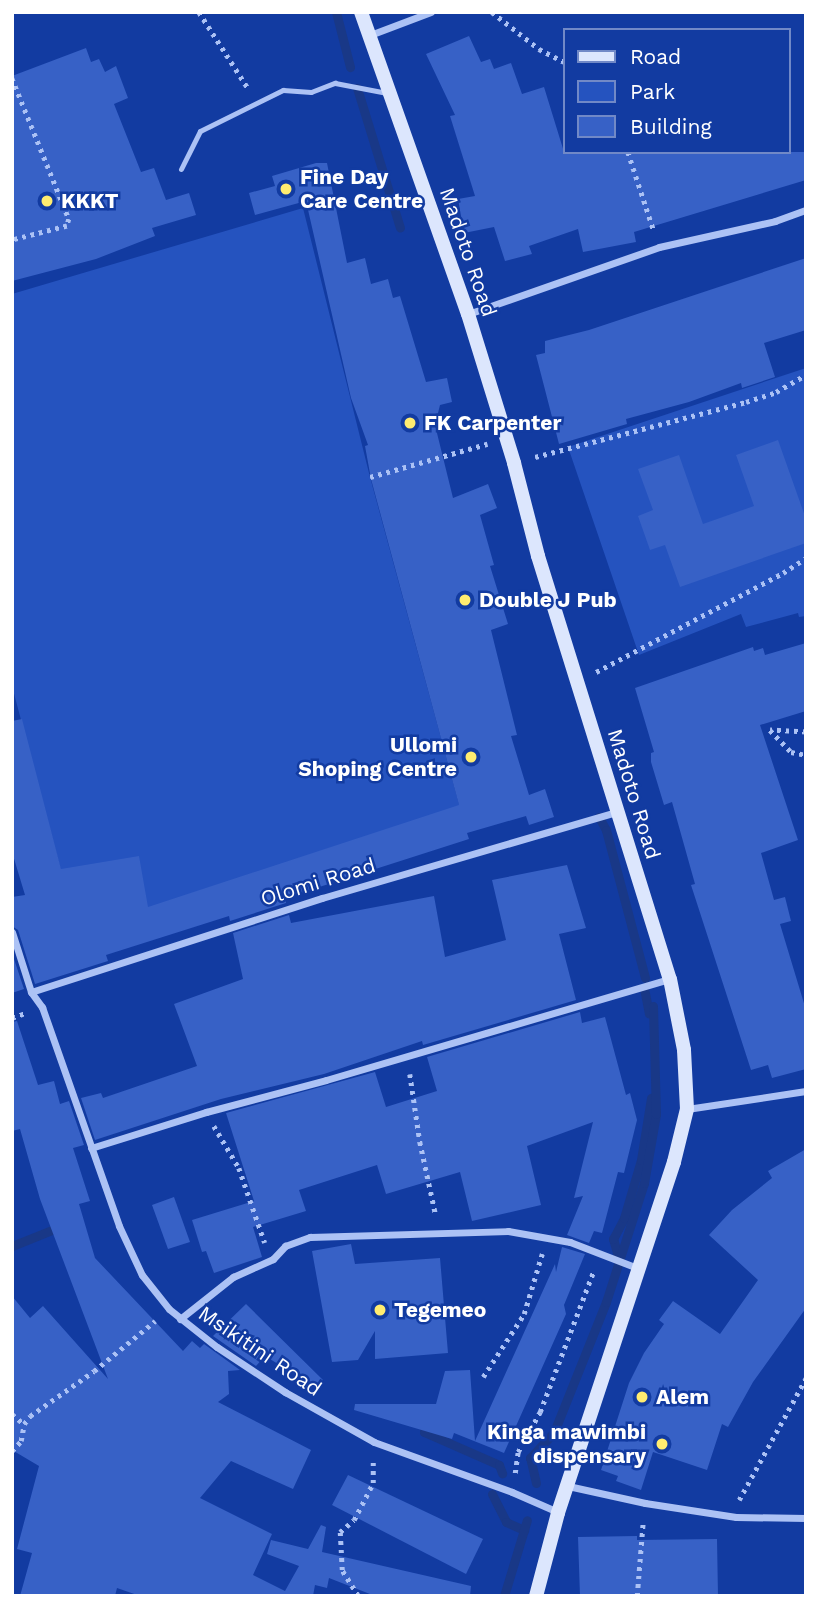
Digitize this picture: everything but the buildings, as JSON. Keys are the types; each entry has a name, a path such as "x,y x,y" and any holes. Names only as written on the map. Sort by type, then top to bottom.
{"main road":[{"name":"Madoto Road","path":"361,12 468,314 577,683 670,979 684,1050 687,1108 674,1162 558,1513 536,1596"}],"street":[{"path":"369,35 431,12"},
{"path":"468,314 659,247 775,221 806,210"},
{"name":"Olomi Road","path":"31,992 322,898 617,811"},
{"name":"Msikitini Road","path":"12,932 31,992 42,1007 119,1226 142,1275 169,1309 285,1392 374,1442 513,1492 558,1513"},
{"path":"91,1148 206,1112 326,1080 406,1054 670,979"},
{"path":"687,1108 806,1091"},
{"path":"180,1319 233,1277 274,1259 285,1246 310,1237 508,1231 547,1236 640,1269"},
{"path":"567,1486 645,1503 736,1517 806,1518"}],"lane":[{"path":"181,169 200,131 283,90 311,92 335,83 389,93"}],"path":[{"path":"199,12 257,102"},
{"path":"492,12 539,49 562,61"},
{"path":"12,78 69,219 67,226 12,240"},
{"path":"629,154 659,247"},
{"path":"514,463 747,402 776,392 806,375"},
{"path":"370,477 506,438"},
{"path":"577,683 783,573 806,558"},
{"path":"806,732 770,730 791,752 806,755"},
{"path":"406,1054 420,1142 441,1234"},
{"path":"206,1112 239,1168 257,1226 274,1259"},
{"path":"483,1377 524,1314 547,1236"},
{"path":"513,1492 518,1452 540,1412 601,1253"},
{"path":"12,1451 21,1441 24,1424 30,1416 94,1371 169,1309"},
{"path":"736,1517 744,1487 806,1378"},
{"path":"12,1414 24,1424"},
{"path":"358,1596 342,1570 340,1532 354,1520 373,1483 374,1442"},
{"path":"637,1596 645,1503"}],"green space":[{"path":"303,208 370,477 460,808 77,931 12,686 12,294"},
{"path":"806,368 806,616 799,617 798,613 746,627 741,614 639,655 568,447"}],"waterway":[{"path":"336,12 350,67"},
{"path":"357,88 400,228"},
{"path":"599,817 606,830 645,978"},
{"path":"644,988 649,1014"},
{"path":"536,1483 530,1458 554,1432 606,1302 644,1183 656,1114 653,1006"},
{"path":"618,1256 613,1239 624,1218 641,1160 651,1098"},
{"path":"12,1246 62,1226"},
{"path":"426,1425 424,1432 499,1465 502,1473"},
{"path":"492,1494 506,1522 524,1530"},
{"path":"504,1596 527,1520"}],"place":[{"name":"Fine Day Care Centre","path":"286,189"},
{"name":"KKKT","path":"47,201"},
{"name":"FK Carpenter","path":"410,423"},
{"name":"Double J Pub","path":"465,600"},
{"name":"Ullomi Shoping Centre","path":"471,757"},
{"name":"Tegemeo","path":"380,1310"},
{"name":"Alem","path":"642,1397"},
{"name":"Kinga mawimbi dispensary","path":"662,1444"}]}
